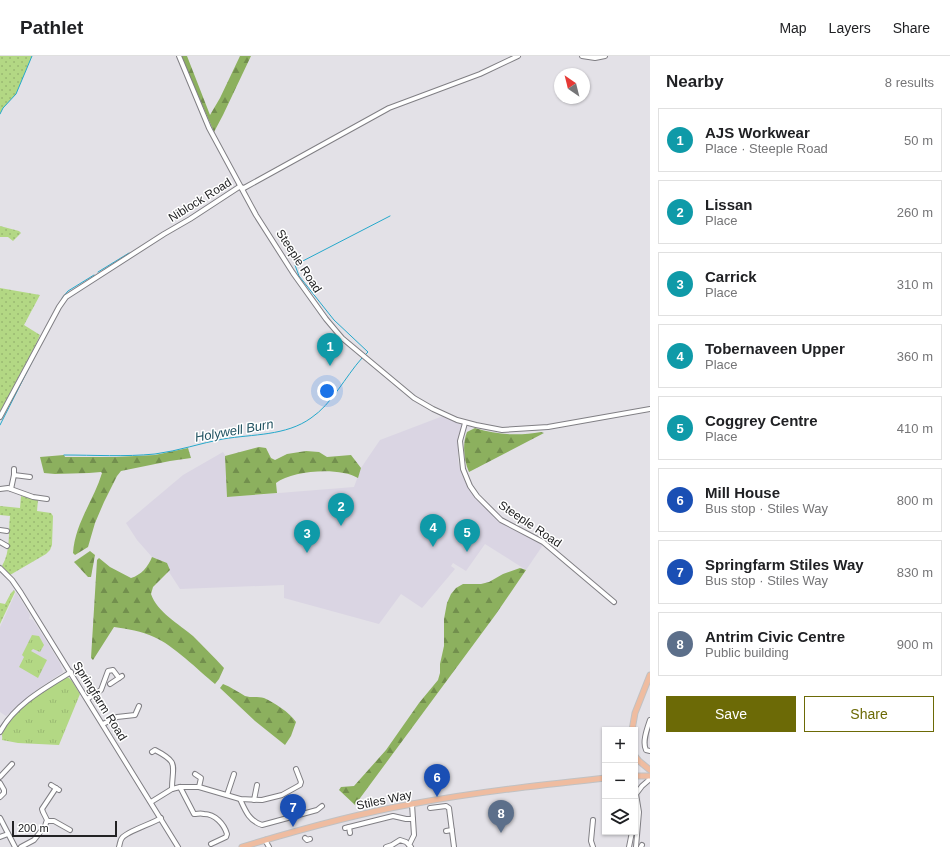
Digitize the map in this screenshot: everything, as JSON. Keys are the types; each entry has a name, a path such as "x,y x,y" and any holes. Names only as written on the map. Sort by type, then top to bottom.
{"main road":[{"path":"633,727 635,713 650,675"},
{"path":"638,760 650,770"},
{"path":"638,776 650,776"},
{"name":"Stiles Way","path":"242,847 368,813 412,804 602,778"}],"street":[{"name":"Steeple Road","path":"178,56 209,128 269,235 293,273 336,331 363,356 420,402 465,423 502,430 548,426 650,409"},
{"name":"Niblock Road","path":"0,417 59,306 66,297 239,187 244,188 389,108 480,74 518,56"},
{"path":"582,56 595,58 605,56"},
{"name":"Steeple Road","path":"465,423 460,441 463,469 470,486 477,496 501,520 543,542 614,602"},
{"path":"11,489 14,469"},
{"path":"14,475 30,476"},
{"path":"0,489 11,489 22,494 44,497"},
{"path":"0,530 7,531"},
{"path":"0,542 7,546"},
{"name":"Springfarm Road","path":"0,568 12,580 21,593 178,847"},
{"path":"87,699 101,690 108,670 110,669 114,670 121,677 110,684"},
{"path":"0,732 7,720 21,706 71,672"},
{"path":"103,724 117,717 135,714 139,706"},
{"path":"650,720 646,735 645,747 646,750 650,751"},
{"path":"152,752 155,750 167,756 171,760 173,769 172,789"},
{"path":"0,777 12,764"},
{"path":"151,802 172,789 180,787 199,787 240,799 266,800 293,790 303,783 296,775 296,769"},
{"path":"195,774 201,778 199,787"},
{"path":"227,795 228,781 234,774"},
{"path":"638,791 650,780"},
{"path":"0,783 4,790 4,793 0,797"},
{"path":"21,847 36,839 45,826 47,821 42,809 57,789 51,785"},
{"path":"254,800 258,790 257,785"},
{"path":"180,787 194,814 206,814 215,817 220,821 225,829 227,834 226,837 211,844"},
{"path":"240,799 254,822 262,825 317,810 322,806"},
{"path":"636,847 639,816 637,799"},
{"path":"386,847 399,840 410,846 414,837 412,804"},
{"path":"430,808 448,806 450,809 454,847"},
{"path":"350,832 347,827 393,816 413,819"},
{"path":"0,818 15,847"},
{"path":"119,847 121,840 125,835 154,823 161,818"},
{"path":"592,847 591,840 593,820"},
{"path":"47,821 54,821 70,830"},
{"path":"446,831 452,830"},
{"path":"0,837 8,834"},
{"path":"629,847 631,835"},
{"path":"305,846 307,839"},
{"path":"266,840 269,847"}],"shaded area":[{"path":"443,416 462,423 458,444 458,461 462,475 470,491 480,503 501,521 543,545 526,570 485,544 466,571 453,563 451,566 455,569 422,608 401,594 379,624 284,598 284,585 180,589 169,572 170,570 167,563 152,557 137,540 126,523 183,475 223,452 225,455 228,497 354,487 361,468 380,440"},
{"path":"16,592 30,615 29,619 33,620 60,663 63,672 35,691 6,716 0,712 0,627"}],"green space":[{"path":"0,56 32,56 16,94 3,108 0,114"},
{"path":"181,56 187,56 210,115 220,98 240,56 251,56 214,132"},
{"path":"0,226 19,231 21,233 13,241 8,237 0,237"},
{"path":"0,288 40,295 24,325 40,335 0,412"},
{"path":"475,428 508,434 544,433 469,472 465,458 464,442 467,432"},
{"path":"259,447 266,448 271,458 275,460 287,454 306,451 319,452 327,457 351,455 361,468 358,478 340,472 329,471 305,473 293,475 276,483 277,493 227,497 225,456"},
{"path":"188,448 191,458 121,471 104,502 95,523 88,547 75,555 73,553 77,532 102,473 44,473 40,457 64,455 65,457 116,457 155,455"},
{"path":"21,496 38,500 37,511 51,513 53,516 52,545 46,554 10,575 2,566 8,548 10,516 0,515 0,506 20,508"},
{"path":"90,551 95,555 91,577 88,577 74,562"},
{"path":"152,557 167,563 170,570 153,587 151,594 163,612 193,636 224,668 215,684 169,646 149,635 134,630 114,627 93,660 91,658 97,560 99,558 110,567 131,578 144,570"},
{"path":"520,568 526,570 496,614 355,805 339,790 341,787 354,786 386,750 419,703 438,680 444,646 444,619 447,603 451,594 456,588 463,584 481,584 489,582 503,574"},
{"path":"14,590 15,592 0,624 0,603 5,604"},
{"path":"32,635 39,636 44,645 40,652 33,649 31,651 47,660 38,678 19,667 24,657 22,655"},
{"path":"68,677 80,694 59,745 18,743 2,740 2,731 12,717 42,693"},
{"path":"223,684 245,696 264,698 286,711 296,722 291,736 285,745 255,721 220,688"}],"waterway":[{"path":"0,114 3,108 16,94 32,56"},
{"name":"Holywell Burn","path":"364,356 368,352 334,320 299,276 295,265 390,216"},
{"path":"98,272 129,253"},
{"path":"62,298 68,291 94,275"},
{"path":"58,313 62,305"},
{"path":"0,425 40,346"},
{"name":"Holywell Burn","path":"64,455 121,456 155,454 223,439 269,433 291,428 301,424 319,412 332,398 362,358"}],"place":[{"name":"AJS Workwear","path":"330,366"},
{"name":"Lissan","path":"341,526"},
{"name":"Tobernaveen Upper","path":"433,547"},
{"name":"Coggrey Centre","path":"467,552"},
{"name":"Carrick","path":"307,553"},
{"name":"Mill House","path":"437,797"},
{"name":"Springfarm Stiles Way","path":"293,827"},
{"name":"Antrim Civic Centre","path":"501,833"}]}
